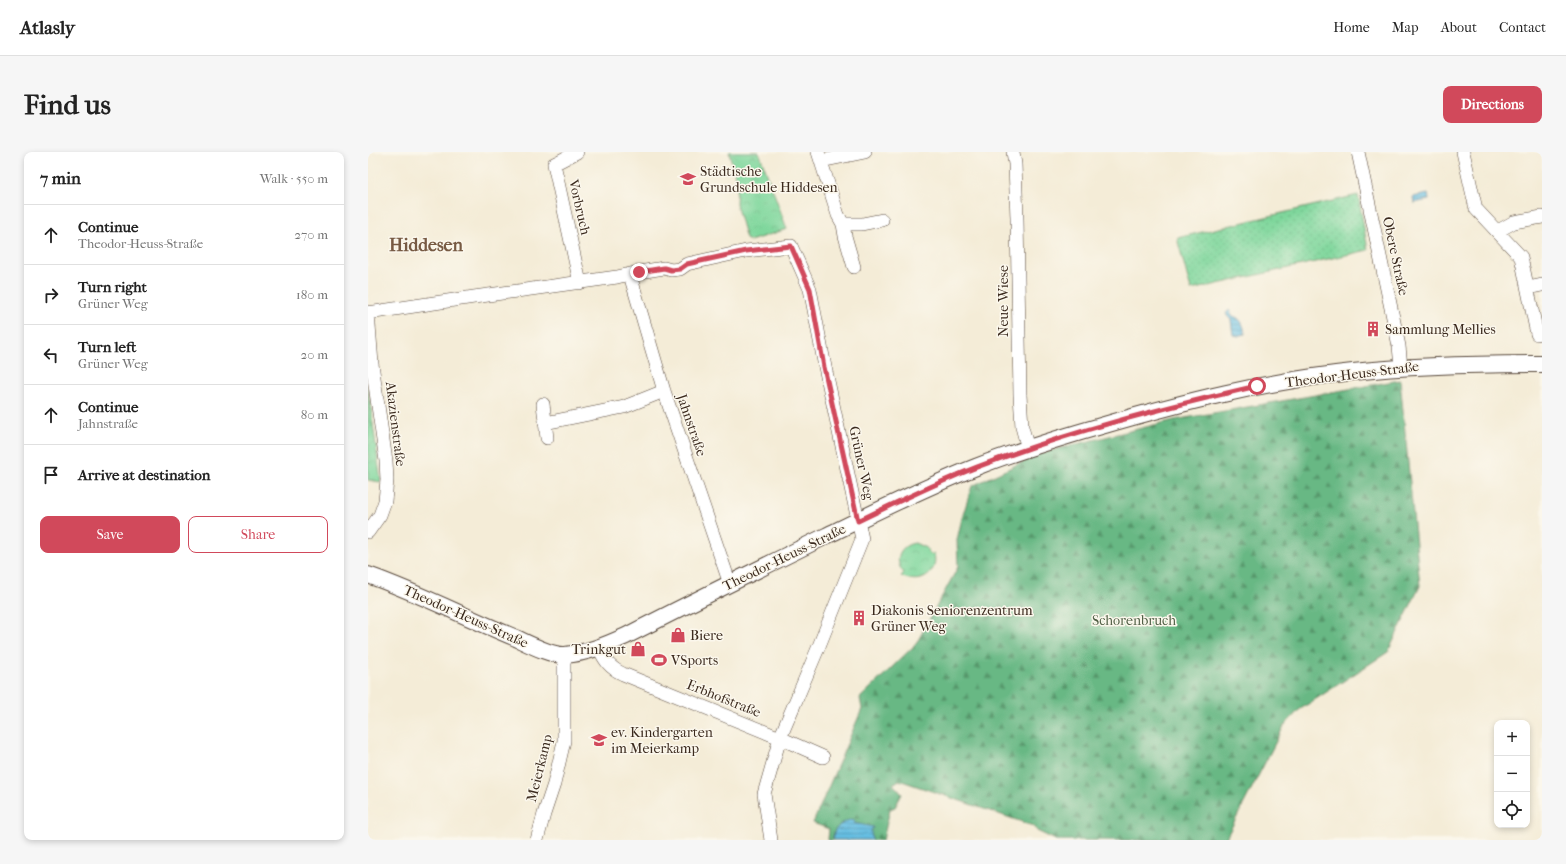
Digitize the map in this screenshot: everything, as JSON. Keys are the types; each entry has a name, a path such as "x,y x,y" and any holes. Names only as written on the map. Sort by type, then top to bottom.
{"main road":[{"name":"Theodor-Heuss-Straße","path":"368,575 403,588 483,625 537,647 564,655 599,648 626,636 858,521 977,467 1071,435 1149,412 1257,386 1351,372 1401,367 1451,364 1542,364"}],"street":[{"name":"Vorbruch","path":"577,152 554,164 580,283"},
{"path":"854,267 843,224 838,215 819,157 865,152"},
{"name":"Neue Wiese","path":"1013,152 1015,164 1017,219 1020,395 1022,427 1028,449"},
{"name":"Obere Straße","path":"1358,152 1399,346 1401,367"},
{"path":"1463,152 1476,209 1521,256 1537,334"},
{"path":"1498,231 1514,222 1542,217"},
{"path":"843,224 862,224 882,220"},
{"name":"Grüner Weg","path":"630,275 664,268 671,270 680,269 687,264 754,249 791,246 810,289 824,367 862,539 820,646 780,738 764,794 771,840"},
{"path":"368,312 630,275"},
{"name":"Jahnstraße","path":"630,275 664,391 730,584"},
{"path":"1528,288 1542,286"},
{"name":"Akazienstraße","path":"368,312 370,364 386,461 387,480 385,501 380,516 368,532"},
{"path":"545,423 624,407 664,391"},
{"path":"543,404 547,438"},
{"name":"Erbhofstraße","path":"599,648 607,663 614,670 823,757"},
{"name":"Meierkamp","path":"538,840 544,814 554,784 564,741 564,655"}],"green space":[{"path":"729,152 759,152 787,229 750,241 746,239 736,204 737,183"},
{"path":"1358,195 1368,250 1191,290 1177,238"},
{"name":"Schorenbruch","path":"1400,380 1420,586 1388,652 1299,710 1284,726 1225,840 1056,840 1037,831 1034,826 899,780 893,784 902,794 895,807 890,809 883,840 872,840 867,827 853,823 851,819 841,824 837,828 833,837 834,840 828,840 829,829 813,823 862,709 860,698 916,644 958,567 957,540 972,486 1041,453 1174,420"},
{"path":"368,387 381,482 368,480"},
{"path":"915,543 926,548 931,555 934,553 935,561 931,573 921,579 915,580 901,576 904,573 898,559 899,554 905,547 909,544"}],"water":[{"path":"1428,194 1429,200 1414,203 1413,197"},
{"path":"1229,310 1233,316 1239,319 1245,334 1238,336 1233,335 1231,320 1226,313"},
{"path":"851,819 855,821 854,823 873,827 871,831 872,840 834,840 834,833 837,828 841,824"}],"place":[{"name":"Städtische Grundschule Hiddesen","path":"688,179"},
{"name":"Sammlung Mellies","path":"1373,329"},
{"name":"Diakonis Seniorenzentrum Grüner Weg","path":"859,618"},
{"name":"Biere","path":"678,635"},
{"name":"Trinkgut","path":"638,649"},
{"name":"VSports","path":"659,660"},
{"name":"ev. Kindergarten im Meierkamp","path":"599,740"}],"district":[{"name":"Hiddesen","path":"426,245"}],"route":[{"path":"639,272 664,268 671,270 680,269 687,264 754,249 791,246 810,289 824,367 858,521 932,486 977,467 1071,435 1168,407 1257,386"}]}
